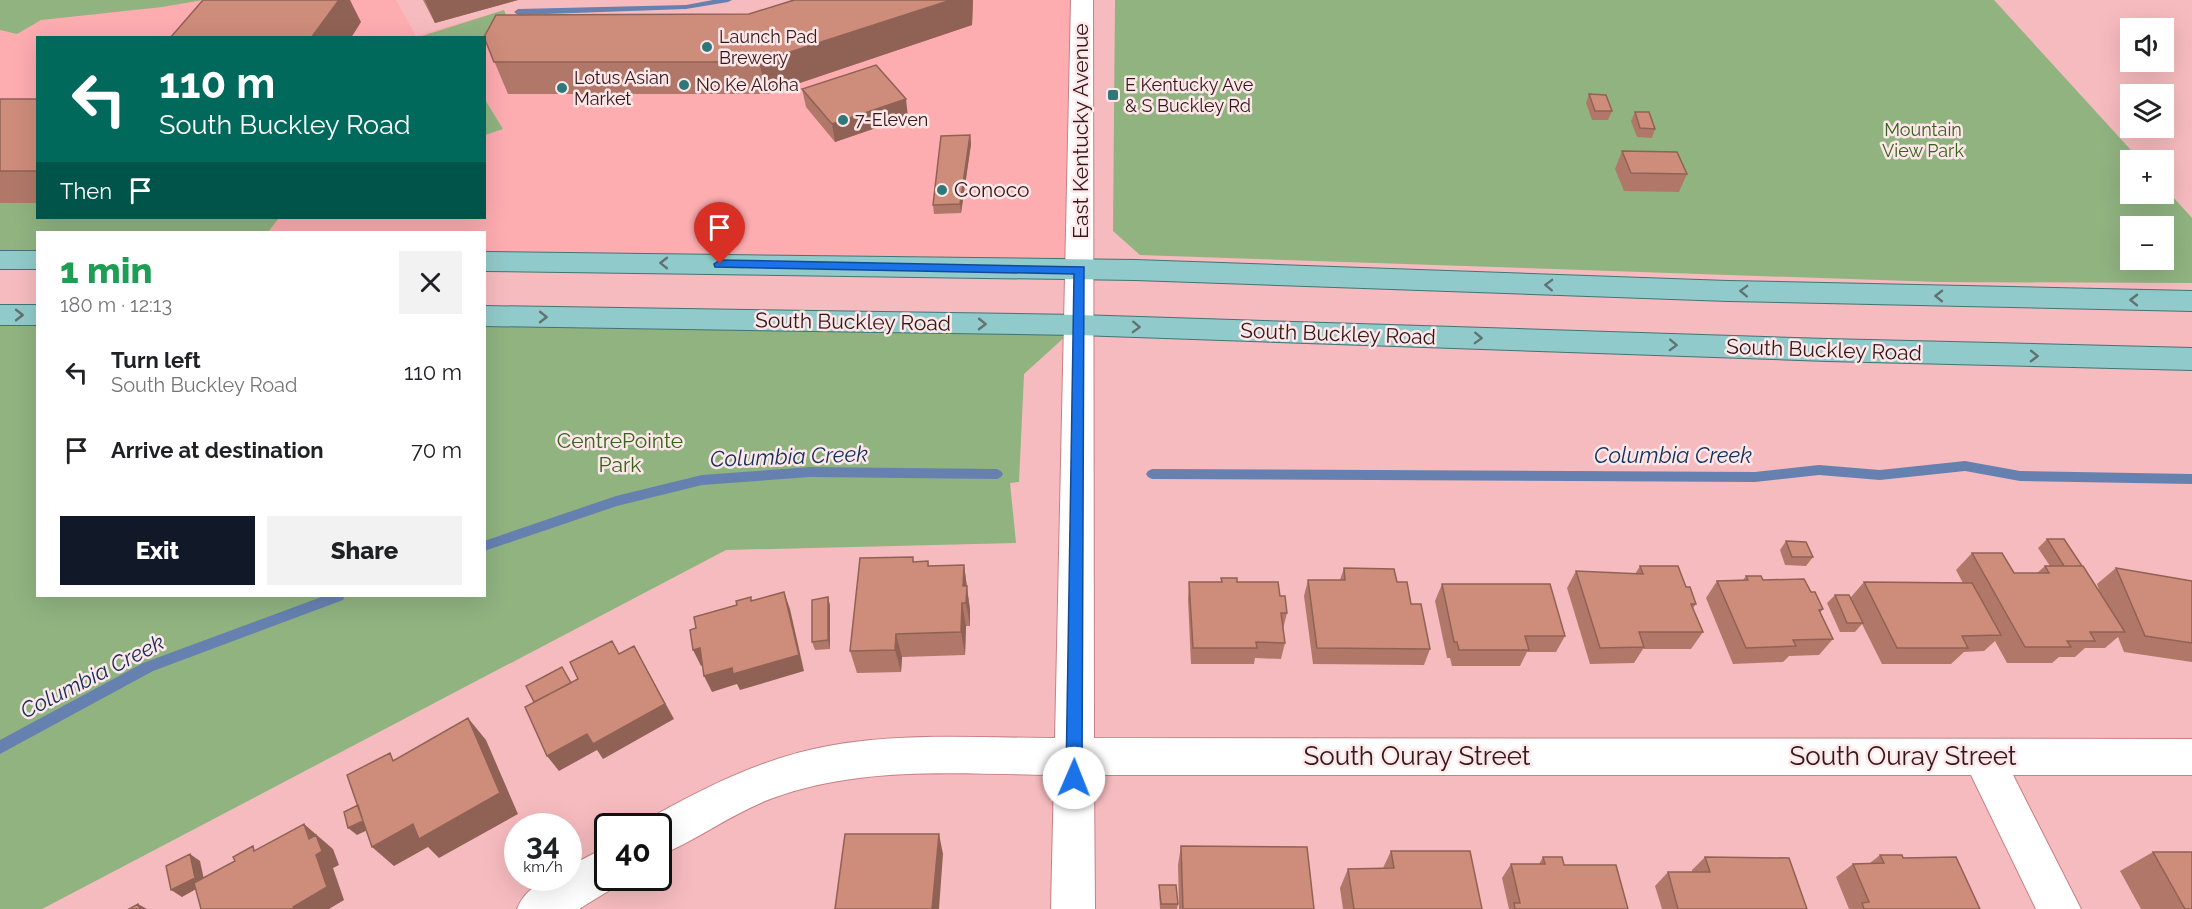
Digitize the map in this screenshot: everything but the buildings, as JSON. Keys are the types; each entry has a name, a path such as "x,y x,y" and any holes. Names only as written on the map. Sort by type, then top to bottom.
{"main road":[{"path":"0,260 36,260"},
{"path":"486,261 1080,270 1789,293 2192,301"},
{"path":"0,315 36,315"},
{"name":"South Buckley Road","path":"486,316 1078,325 1919,353 2192,359"}],"street":[{"name":"East Kentucky Avenue","path":"1073,909 1082,0"},
{"name":"South Ouray Street","path":"672,828 712,804 776,775 842,759 892,756 2192,757"},
{"path":"1982,756 2059,909"},
{"path":"539,909 594,876"}],"shaded area":[{"path":"0,0 396,0 416,36 504,10 508,21 765,20 829,0 1082,0 1080,270 486,262 486,231 36,231 36,233 0,260"}],"green space":[{"path":"0,0 203,0 162,7 41,20 17,34 0,30"},
{"name":"Mountain View Park","path":"1115,0 1994,0 2131,150 2120,150 2120,204 2174,204 2174,198 2192,218 2192,283 1939,282 1140,255 1113,231"},
{"path":"504,10 508,21 772,30 508,31 486,41 486,36 422,36"},
{"path":"486,101 503,129 486,135"},
{"path":"0,203 36,203 36,219 278,219 269,231 36,231 36,260 0,260"},
{"name":"CentrePointe Park","path":"0,315 36,315 36,597 486,597 486,317 1078,325 1024,374 1019,482 1010,483 1016,543 726,550 42,909 0,909"}],"waterway":[{"path":"518,12 686,7 728,0"},
{"name":"Columbia Creek","path":"1152,474 1755,477 1819,470 1880,475 1965,466 2020,476 2192,479"},
{"name":"Columbia Creek","path":"486,545 616,501 702,480 810,472 997,474"},
{"name":"Columbia Creek","path":"0,747 148,667 335,597"}],"place":[{"name":"Launch Pad Brewery","path":"707,47"},
{"name":"No Ke Aloha","path":"684,85"},
{"name":"Lotus Asian Market","path":"562,88"},
{"name":"E Kentucky Ave & S Buckley Rd","path":"1113,95"},
{"name":"7-Eleven","path":"843,120"},
{"name":"Conoco","path":"942,190"}],"route":[{"path":"720,264 1080,270 1074,778"}]}
